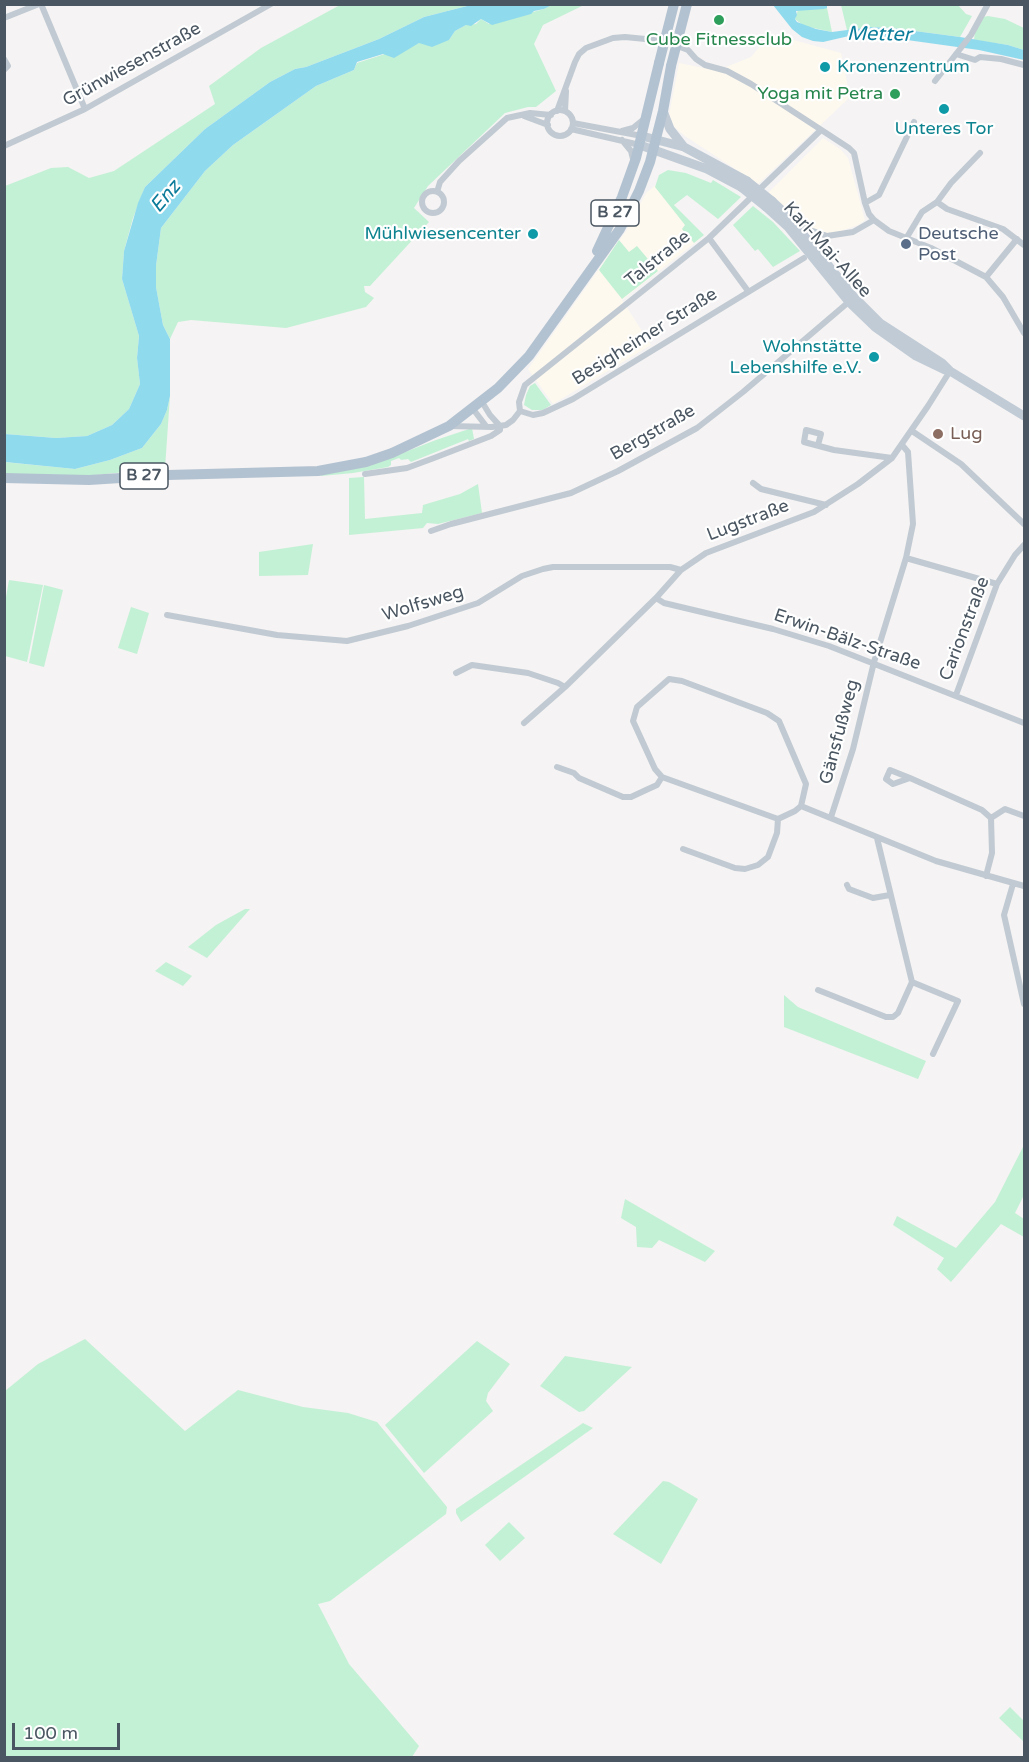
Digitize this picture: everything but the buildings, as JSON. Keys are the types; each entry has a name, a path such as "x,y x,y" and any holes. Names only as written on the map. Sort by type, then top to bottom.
{"main road":[{"name":"B 27","path":"582,280 610,224 634,164 674,4"},
{"name":"B 27","path":"4,478 89,480 168,475 318,471 366,462 392,453 449,426 473,410 529,356 627,216 654,150 671,66 687,4"},
{"name":"Karl-Mai-Allee","path":"663,111 670,129 684,147"},
{"name":"Karl-Mai-Allee","path":"641,140 657,139 684,147 744,184 790,218 807,244 852,300 880,323 942,363 950,371 1024,416"},
{"name":"Karl-Mai-Allee","path":"641,140 654,150 744,184"},
{"path":"675,158 678,150 684,147"},
{"name":"Karl-Mai-Allee","path":"769,204 788,227 807,244"}],"street":[{"path":"4,18 40,4 85,109"},
{"name":"Grünwiesenstraße","path":"4,146 85,109 271,4"},
{"path":"935,81 971,35 988,4"},
{"path":"548,125 557,112 579,54 593,45 612,38 625,37 657,40 684,48 705,65 728,71 849,148 854,153 865,203 874,220 889,231 960,262 986,277 1003,297 1024,333"},
{"path":"958,52 975,60 980,57 1001,59 1024,65"},
{"path":"4,59 8,66 4,70"},
{"path":"437,192 440,182 507,118 530,113 557,112 570,116 572,126 566,134 559,136 552,133 548,125 523,116"},
{"path":"618,132 637,126 648,114"},
{"path":"865,203 879,195 914,122"},
{"path":"572,126 618,132 641,140"},
{"path":"572,126 622,140 641,140"},
{"name":"Talstraße","path":"520,411 519,402 525,385 709,238 821,130"},
{"path":"622,140 632,151 634,164"},
{"path":"907,237 922,212 937,202 951,183 980,153"},
{"path":"937,202 993,225 1024,245"},
{"path":"790,218 810,230 827,236 853,232 874,220"},
{"path":"709,238 748,291"},
{"path":"986,277 1017,239"},
{"name":"Besigheimer Straße","path":"520,411 533,415 543,413 573,399 804,258"},
{"name":"Bergstraße","path":"432,531 571,493 628,466 698,428 852,300"},
{"name":"Lugstraße","path":"524,723 565,687 656,598 681,570 706,553 774,528 827,505 892,458 950,371"},
{"path":"482,402 500,426"},
{"path":"473,410 486,426"},
{"path":"449,426 500,426 510,423 520,411"},
{"path":"478,425 485,432 484,439"},
{"path":"365,474 407,468 484,439 497,433 500,426"},
{"path":"912,431 961,464 1024,524"},
{"path":"818,445 844,452 892,458"},
{"name":"Gänsfußweg","path":"831,817 853,748 874,662 906,558 913,524 908,452 902,446"},
{"path":"753,483 761,489 827,505"},
{"name":"Carionstraße","path":"956,695 997,584 1024,545"},
{"path":"906,558 997,584"},
{"name":"Wolfsweg","path":"167,615 277,635 347,641 408,626 478,603 522,576 543,569 553,567 670,567 681,570"},
{"name":"Erwin-Bälz-Straße","path":"656,598 664,603 772,629 874,662 1024,723"},
{"path":"456,673 472,665 528,673 565,687"},
{"path":"669,679 682,681 767,713 779,721 806,784 801,806 778,819 662,777 655,769 633,721 637,707 669,679"},
{"path":"557,767 623,797 631,797 657,784 662,777"},
{"path":"910,778 982,810 992,818"},
{"path":"801,806 936,861 1024,886"},
{"path":"992,818 1005,809 1024,816"},
{"path":"986,876 992,853 992,818"},
{"path":"683,849 735,868 745,869 758,865 768,857 777,833 778,819"},
{"path":"818,990 886,1017 893,1017 898,1013 912,982 877,838"},
{"path":"1013,884 1004,915 1024,1004"},
{"path":"847,885 849,889 873,898 890,895"},
{"path":"912,982 958,1001 933,1054"}],"shaded area":[{"path":"779,36 841,53 850,97 758,184 685,136 673,126 669,115 679,63 723,72 726,67 751,57 767,38"},
{"path":"823,138 840,149 848,158 865,220 838,232 827,233 803,225 768,193"},
{"path":"658,183 700,239 622,300 651,345 553,404 528,369 626,231 646,193"}],"green space":[{"path":"340,5 471,5 424,17 379,39 306,67 295,69 270,82 205,129 145,187 124,251 122,279 139,336 137,358 140,384 129,409 112,425 87,436 56,438 5,434 5,186 51,168 68,167 89,178 114,171 215,104 209,86 261,48"},
{"path":"552,5 584,5 543,25 534,44 556,91 536,107 505,113 428,186 414,208 429,222 370,286 364,286 365,292 374,298 366,307 286,328 191,320 178,322 170,339 163,325 156,287 161,228 205,171 233,145 316,86 354,70 357,63 419,43 449,40 455,31 466,25 476,24 481,19 489,24"},
{"path":"841,5 958,5 966,14 972,16 960,37 892,28 870,27 847,30"},
{"path":"827,8 832,32 804,26 795,19 798,10"},
{"path":"983,17 1005,19 1024,28 1024,50 974,40 975,32"},
{"path":"668,170 686,173 711,183 713,180 741,197 718,219 687,195 674,205 704,235 694,243 682,229 685,225 655,187 659,175"},
{"path":"753,206 773,222 800,251 773,267 758,249 755,251 733,225"},
{"path":"619,240 629,252 637,246 658,271 622,299 599,270"},
{"path":"535,383 551,405 543,410 532,410 524,405 530,386"},
{"path":"170,396 165,468 66,478 5,474 4,462 75,469 110,460 142,448 161,424"},
{"path":"472,428 474,439 469,441 468,439 411,462 408,459 399,458 391,461 388,467 321,476 387,459"},
{"path":"364,477 365,519 422,513 423,505 460,494 478,484 482,513 438,524 427,523 423,528 349,535 349,478"},
{"path":"313,544 308,575 259,576 259,552"},
{"path":"9,580 43,585 27,662 5,656 5,603"},
{"path":"44,585 63,590 44,667 29,663"},
{"path":"131,607 149,613 137,654 118,648"},
{"path":"245,909 250,909 207,958 188,947 216,925"},
{"path":"166,962 192,976 183,986 155,971"},
{"path":"784,995 798,1007 926,1061 918,1079 784,1027"},
{"path":"1024,1145 1024,1195 1015,1213 1024,1219 1024,1237 1001,1224 951,1282 937,1269 944,1258 893,1225 897,1216 956,1248 995,1202"},
{"path":"625,1199 715,1251 705,1262 659,1240 652,1248 637,1247 636,1227 621,1218"},
{"path":"85,1339 185,1431 238,1390 303,1407 348,1413 377,1422 447,1507 446,1514 330,1601 318,1604 349,1664 419,1746 412,1757 5,1757 5,1391 38,1364"},
{"path":"477,1341 510,1364 488,1393 486,1401 493,1411 424,1473 385,1425"},
{"path":"565,1356 632,1367 584,1411 579,1412 540,1386"},
{"path":"583,1423 593,1428 461,1522 456,1509"},
{"path":"663,1481 669,1482 698,1499 661,1564 613,1534"},
{"path":"509,1522 525,1538 500,1561 485,1545"},
{"path":"1010,1707 1024,1721 1024,1742 999,1718"}],"water":[{"name":"Enz","path":"471,5 552,5 531,14 492,25 481,19 471,26 466,25 455,31 449,40 432,47 419,43 394,58 383,54 357,62 354,70 316,86 233,145 205,171 161,228 156,287 163,325 170,339 170,396 161,424 142,448 110,460 75,469 5,462 5,434 56,438 87,436 112,425 129,409 140,384 137,358 139,336 122,279 124,251 145,187 205,129 270,82 295,69 306,67 379,39 424,17"},
{"name":"Metter","path":"773,5 827,5 824,9 796,11 797,22 816,29 832,32 870,27 892,28 960,37 1024,50 1024,60 979,50 871,35 849,36 823,42 813,41 802,37 792,29"}],"place":[{"name":"Cube Fitnessclub","path":"719,20"},
{"name":"Kronenzentrum","path":"825,67"},
{"name":"Yoga mit Petra","path":"895,94"},
{"name":"Unteres Tor","path":"944,109"},
{"name":"Mühlwiesencenter","path":"533,234"},
{"name":"Deutsche Post","path":"906,244"},
{"name":"Wohnstätte Lebenshilfe e.V.","path":"874,357"},
{"name":"Lug","path":"938,434"}]}
